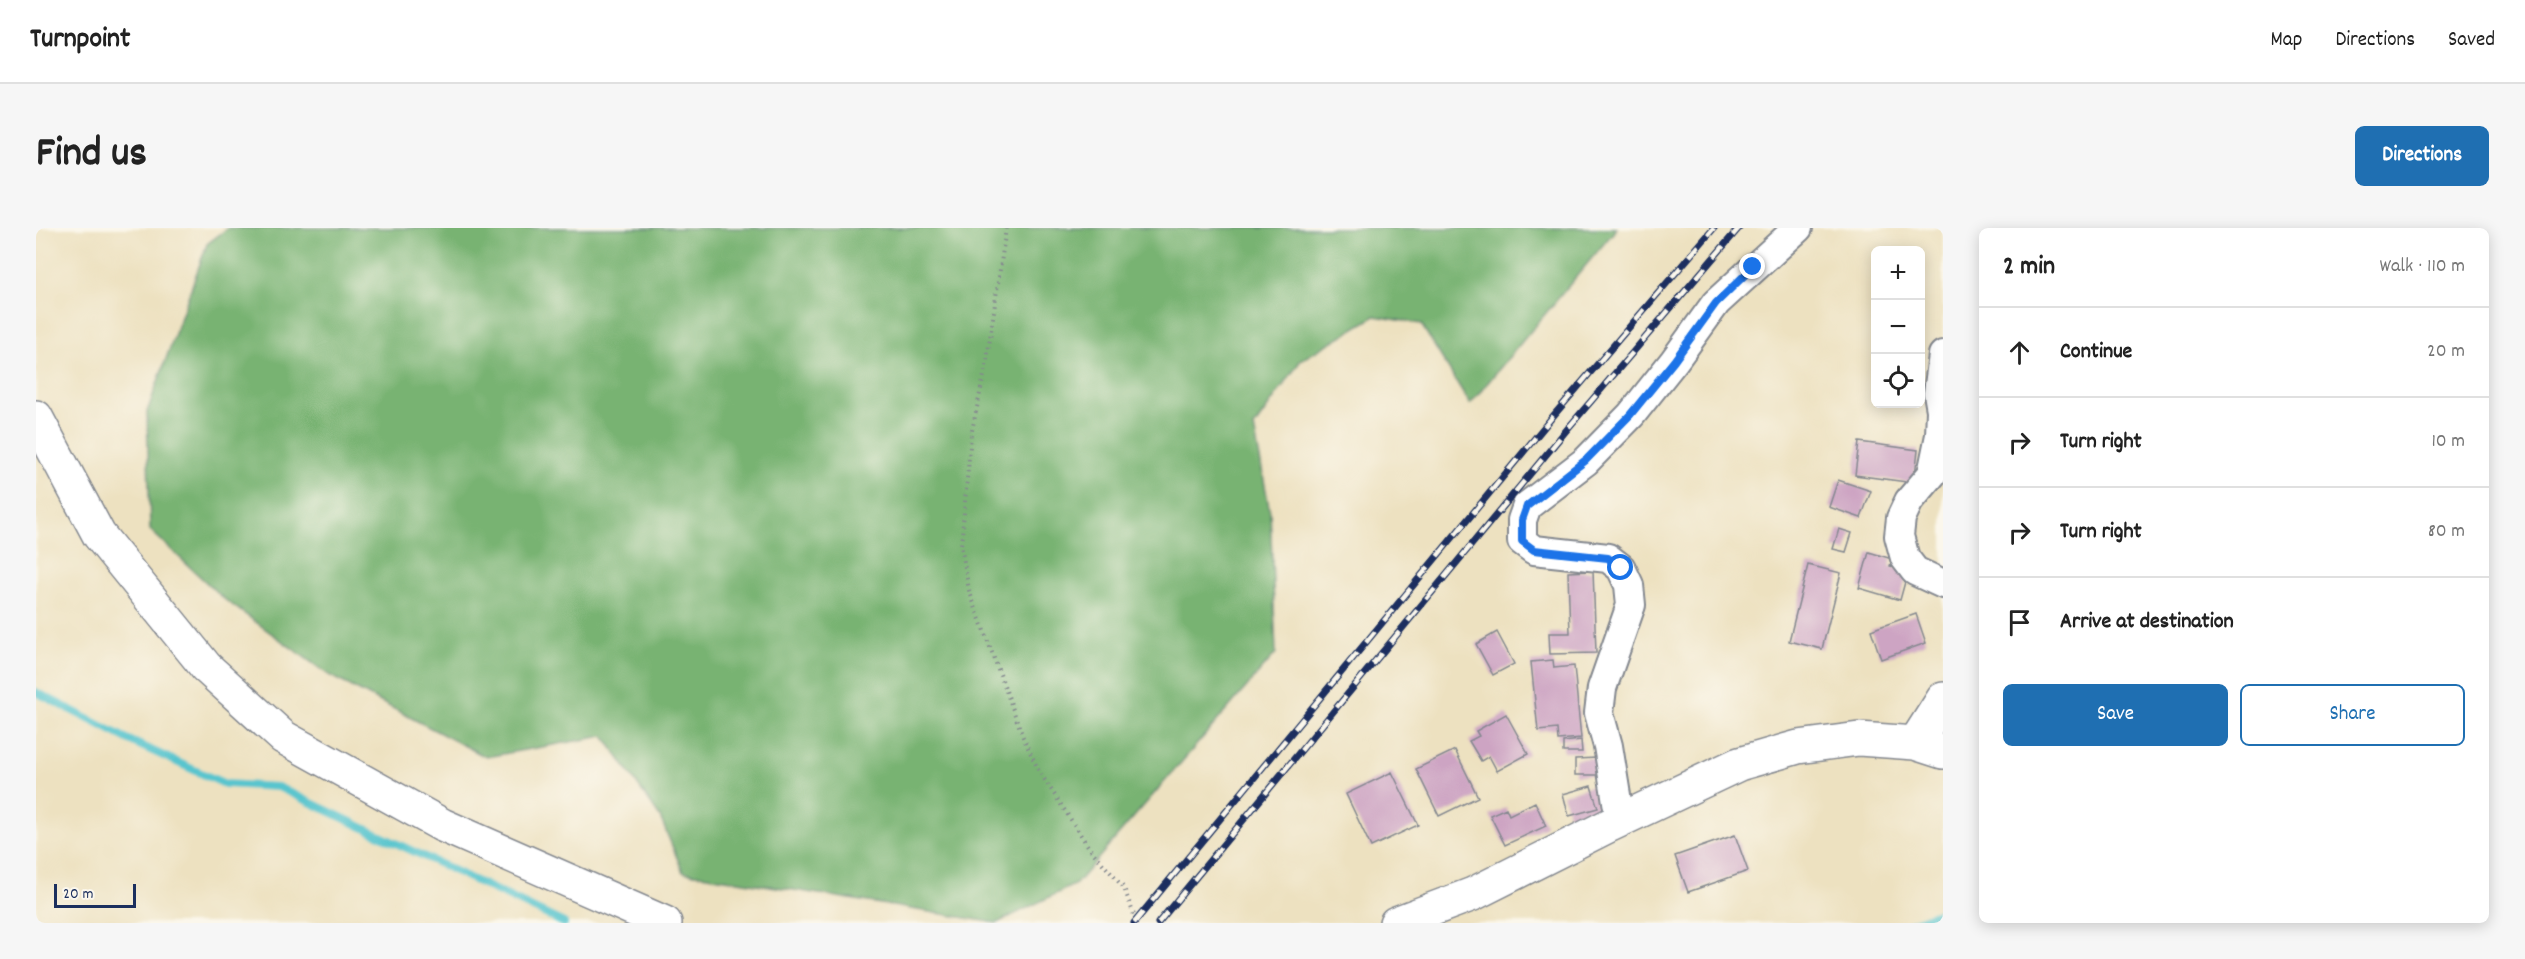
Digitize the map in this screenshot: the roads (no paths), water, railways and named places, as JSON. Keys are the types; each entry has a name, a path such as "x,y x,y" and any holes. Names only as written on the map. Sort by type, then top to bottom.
{"street":[{"path":"1620,820 1608,746 1599,713 1602,688 1630,605 1629,585 1621,568 1608,558 1534,550 1522,541 1522,520 1527,506 1586,460 1630,415 1674,361 1716,303 1798,228"},
{"path":"1943,355 1938,381 1941,410 1932,474 1909,501 1900,518 1899,536 1905,558 1915,571 1943,584"},
{"path":"36,417 99,536 206,667 283,737 442,825 664,923"},
{"path":"1396,923 1473,894 1620,820 1739,764 1798,747 1859,739 1929,748 1943,699"}],"waterway":[{"path":"36,692 135,743 225,784 278,787 564,923"},
{"path":"1912,923 1943,911"}],"railway":[{"path":"1134,923 1554,415 1714,228"},
{"path":"1158,923 1569,427 1739,228"}]}
